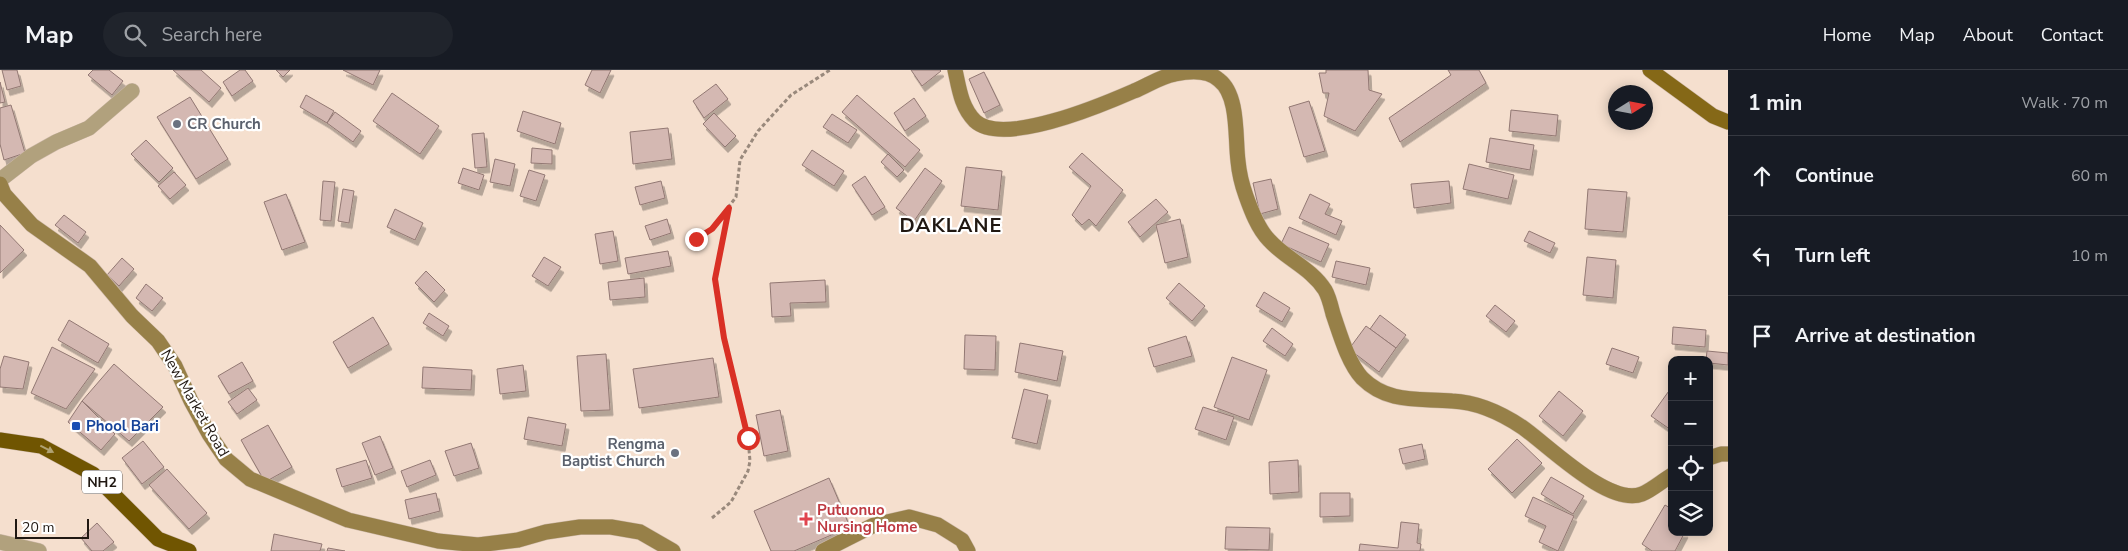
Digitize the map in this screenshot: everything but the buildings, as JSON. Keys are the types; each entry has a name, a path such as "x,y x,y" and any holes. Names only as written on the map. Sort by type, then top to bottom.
{"highway":[{"name":"NH2","path":"0,440 41,446 93,474 160,545 189,551"}],"main road":[{"path":"1650,70 1713,116 1728,122"}],"street":[{"path":"955,70 962,101 976,122 997,130 1025,128 1069,116 1175,74 1205,72 1220,80 1230,94 1234,114 1238,164 1245,194 1255,218 1268,240 1311,272 1326,292 1339,331 1361,377 1379,392 1403,400 1453,401 1489,409 1520,426 1581,473 1608,490 1628,496 1642,494 1668,478"},
{"path":"0,180 31,156 56,142 89,128 132,91"},
{"name":"New Market Road","path":"0,184 4,194 32,225 90,266 132,316 158,341 176,366 191,401 209,434 226,459 250,479 348,520 438,541 478,544 518,540 546,532 580,527 610,527 640,532 673,551"},
{"path":"1713,457 1728,454"},
{"path":"823,551 874,525 909,517 938,525 962,540 968,551"},
{"path":"0,542 40,551"}],"path":[{"path":"696,239 712,229 736,197 740,160 758,132 791,95 830,70"},
{"path":"712,518 731,502 748,472 750,461 748,438 724,338 715,279 729,208"}],"place":[{"name":"CR Church","path":"177,124"},
{"name":"Phool Bari","path":"76,426"},
{"name":"Rengma Baptist Church","path":"675,453"},
{"name":"Putuonuo Nursing Home","path":"806,519"}],"district":[{"name":"DAKLANE","path":"951,225"}],"route":[{"path":"696,239 712,229 729,208 715,279 724,338 748,438"}]}
